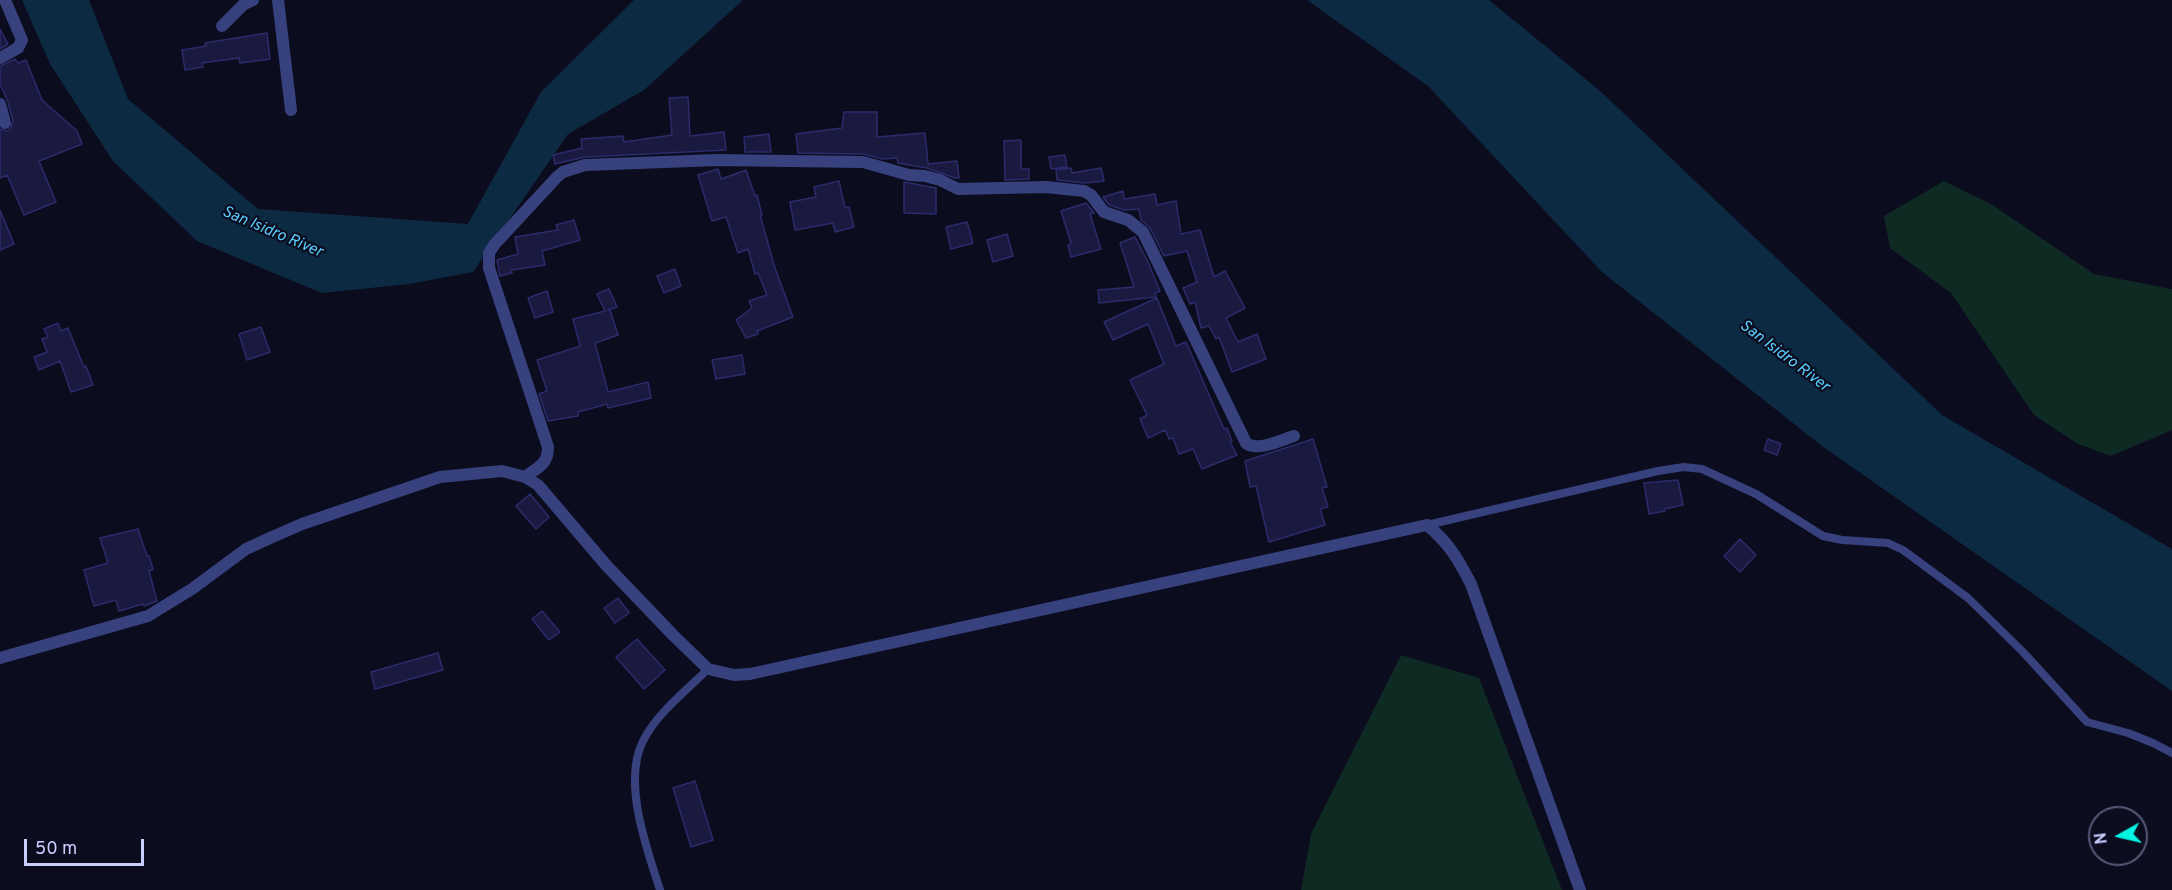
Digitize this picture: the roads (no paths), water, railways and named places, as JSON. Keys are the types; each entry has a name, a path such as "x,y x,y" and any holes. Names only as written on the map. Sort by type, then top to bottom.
{"street":[{"path":"0,58 18,48 22,40 4,0"},
{"path":"222,26 243,5 253,0"},
{"path":"278,0 291,110"},
{"path":"0,104 5,123"},
{"path":"525,477 546,462 548,447 489,268 489,253 557,177 563,172 585,165 717,160 863,162 894,172 940,180 958,189 1046,187 1084,191 1091,195 1104,212 1128,220 1143,232 1246,443 1250,447 1257,447 1294,436"},
{"path":"0,658 148,616 192,589 246,549 302,524 440,477 502,471 525,477 538,485 606,565 708,669 734,675 750,674 1427,525 1444,538 1471,584 1580,890"}],"lane":[{"path":"1427,525 1658,471 1684,467 1702,469 1756,494 1823,536 1842,540 1888,543 1903,550 1968,598 2023,652 2087,722 2153,742 2172,753"},
{"path":"660,890 639,814 636,764 642,741 655,722 708,669"}],"water":[{"name":"San Isidro River","path":"22,0 89,0 128,99 258,209 468,224 541,92 634,0 743,0 644,90 568,134 473,272 409,284 322,293 197,241 113,161 50,64"},
{"name":"San Isidro River","path":"1307,0 1489,0 1599,90 1942,415 2172,549 2172,691 1822,446 1602,272 1428,86"}]}
